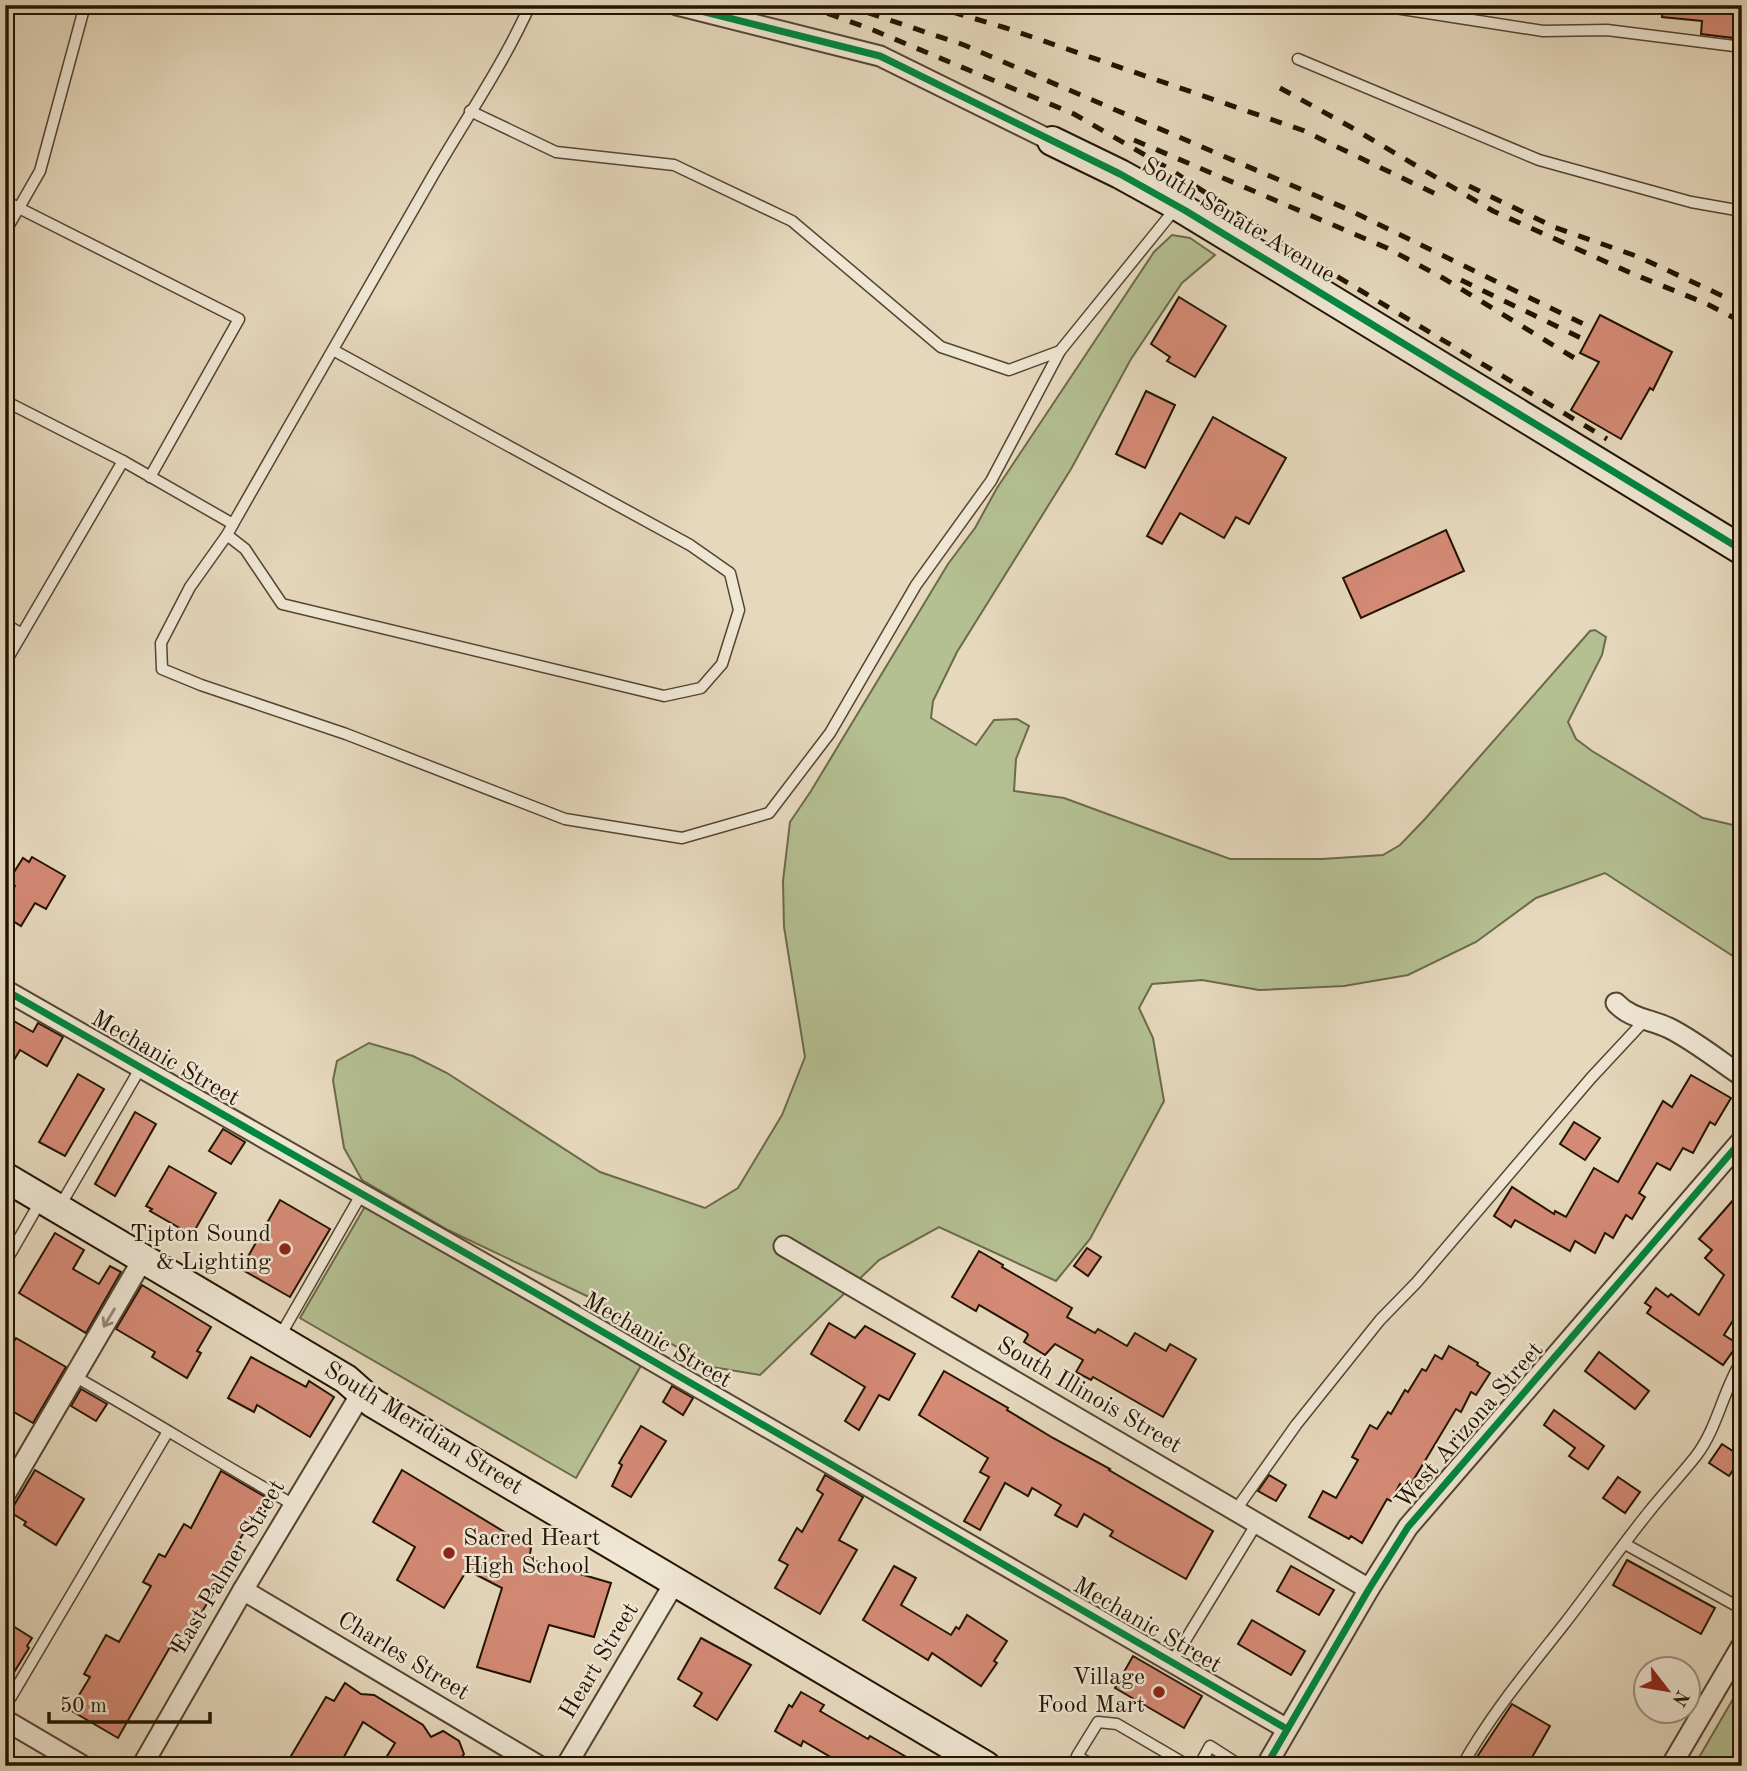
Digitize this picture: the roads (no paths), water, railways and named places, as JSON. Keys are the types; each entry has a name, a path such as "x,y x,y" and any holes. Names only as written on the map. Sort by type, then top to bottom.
{"main road":[{"name":"South Senate Avenue","path":"1052,141 1121,174 1178,206 1742,550"},
{"name":"South Meridian Street","path":"5,1177 346,1379 373,1403 985,1766"}],"street":[{"name":"South Senate Avenue","path":"677,5 880,56 1052,141"},
{"name":"Mechanic Street","path":"5,990 1287,1729"},
{"path":"1616,1003 1629,1015 1682,1035 1742,1076"},
{"name":"West Arizona Street","path":"1266,1766 1368,1589 1408,1527 1742,1140"},
{"name":"South Illinois Street","path":"784,1246 1368,1589"},
{"path":"5,1494 143,1259"},
{"name":"East Palmer Street","path":"142,1766 293,1505 361,1394"},
{"name":"Heart Street","path":"566,1766 676,1581"},
{"name":"Charles Street","path":"243,1590 540,1766"},
{"path":"1671,1766 1735,1671 1742,1645"},
{"path":"5,1720 83,1766"}],"lane":[{"path":"5,232 40,171 85,5"},
{"path":"530,5 519,30 227,535 190,587 161,643 162,669 346,734 565,819 682,838 769,813 830,733 916,585 990,481 1060,351 1178,206"},
{"path":"1376,5 1543,31 1607,30 1742,47"},
{"path":"1298,59 1539,160 1691,202 1742,211"},
{"path":"470,111 556,152 674,165 792,221 942,347 1009,369 1060,351"},
{"path":"5,201 239,319 150,477"},
{"path":"227,535 245,549 282,604 664,696 701,688 722,664 739,610 730,573 690,545 333,350"},
{"path":"5,401 122,461 233,524"},
{"path":"5,663 122,461"},
{"path":"5,624 22,634"},
{"path":"1235,1511 1296,1425 1380,1320 1417,1282 1591,1078 1645,1020"},
{"path":"5,1263 50,1204 141,1068"},
{"path":"278,1339 362,1194"},
{"path":"1462,1766 1524,1672 1698,1453 1714,1425 1735,1370 1742,1360"},
{"path":"74,1376 293,1505"},
{"path":"5,1703 167,1433"},
{"path":"1172,1662 1257,1524"},
{"path":"1625,1544 1742,1609"},
{"path":"1094,1766 1077,1756 1098,1722 1117,1724 1189,1766"},
{"path":"1199,1766 1210,1746 1241,1766"}],"railway":[{"path":"805,5 873,30 1074,114 1171,170 1285,245 1607,439"},
{"path":"845,5 964,45 1347,209 1592,328"},
{"path":"929,5 1006,28 1302,130 1444,198"},
{"path":"1280,88 1493,211 1705,303 1742,322"},
{"path":"1134,140 1387,248 1443,278 1581,362"},
{"path":"1469,186 1554,227 1639,257 1742,305"},
{"path":"1461,280 1585,340"}],"place":[{"name":"Tipton Sound & Lighting","path":"285,1249"},
{"name":"Sacred Heart High School","path":"449,1553"},
{"name":"Village Food Mart","path":"1159,1692"}]}
